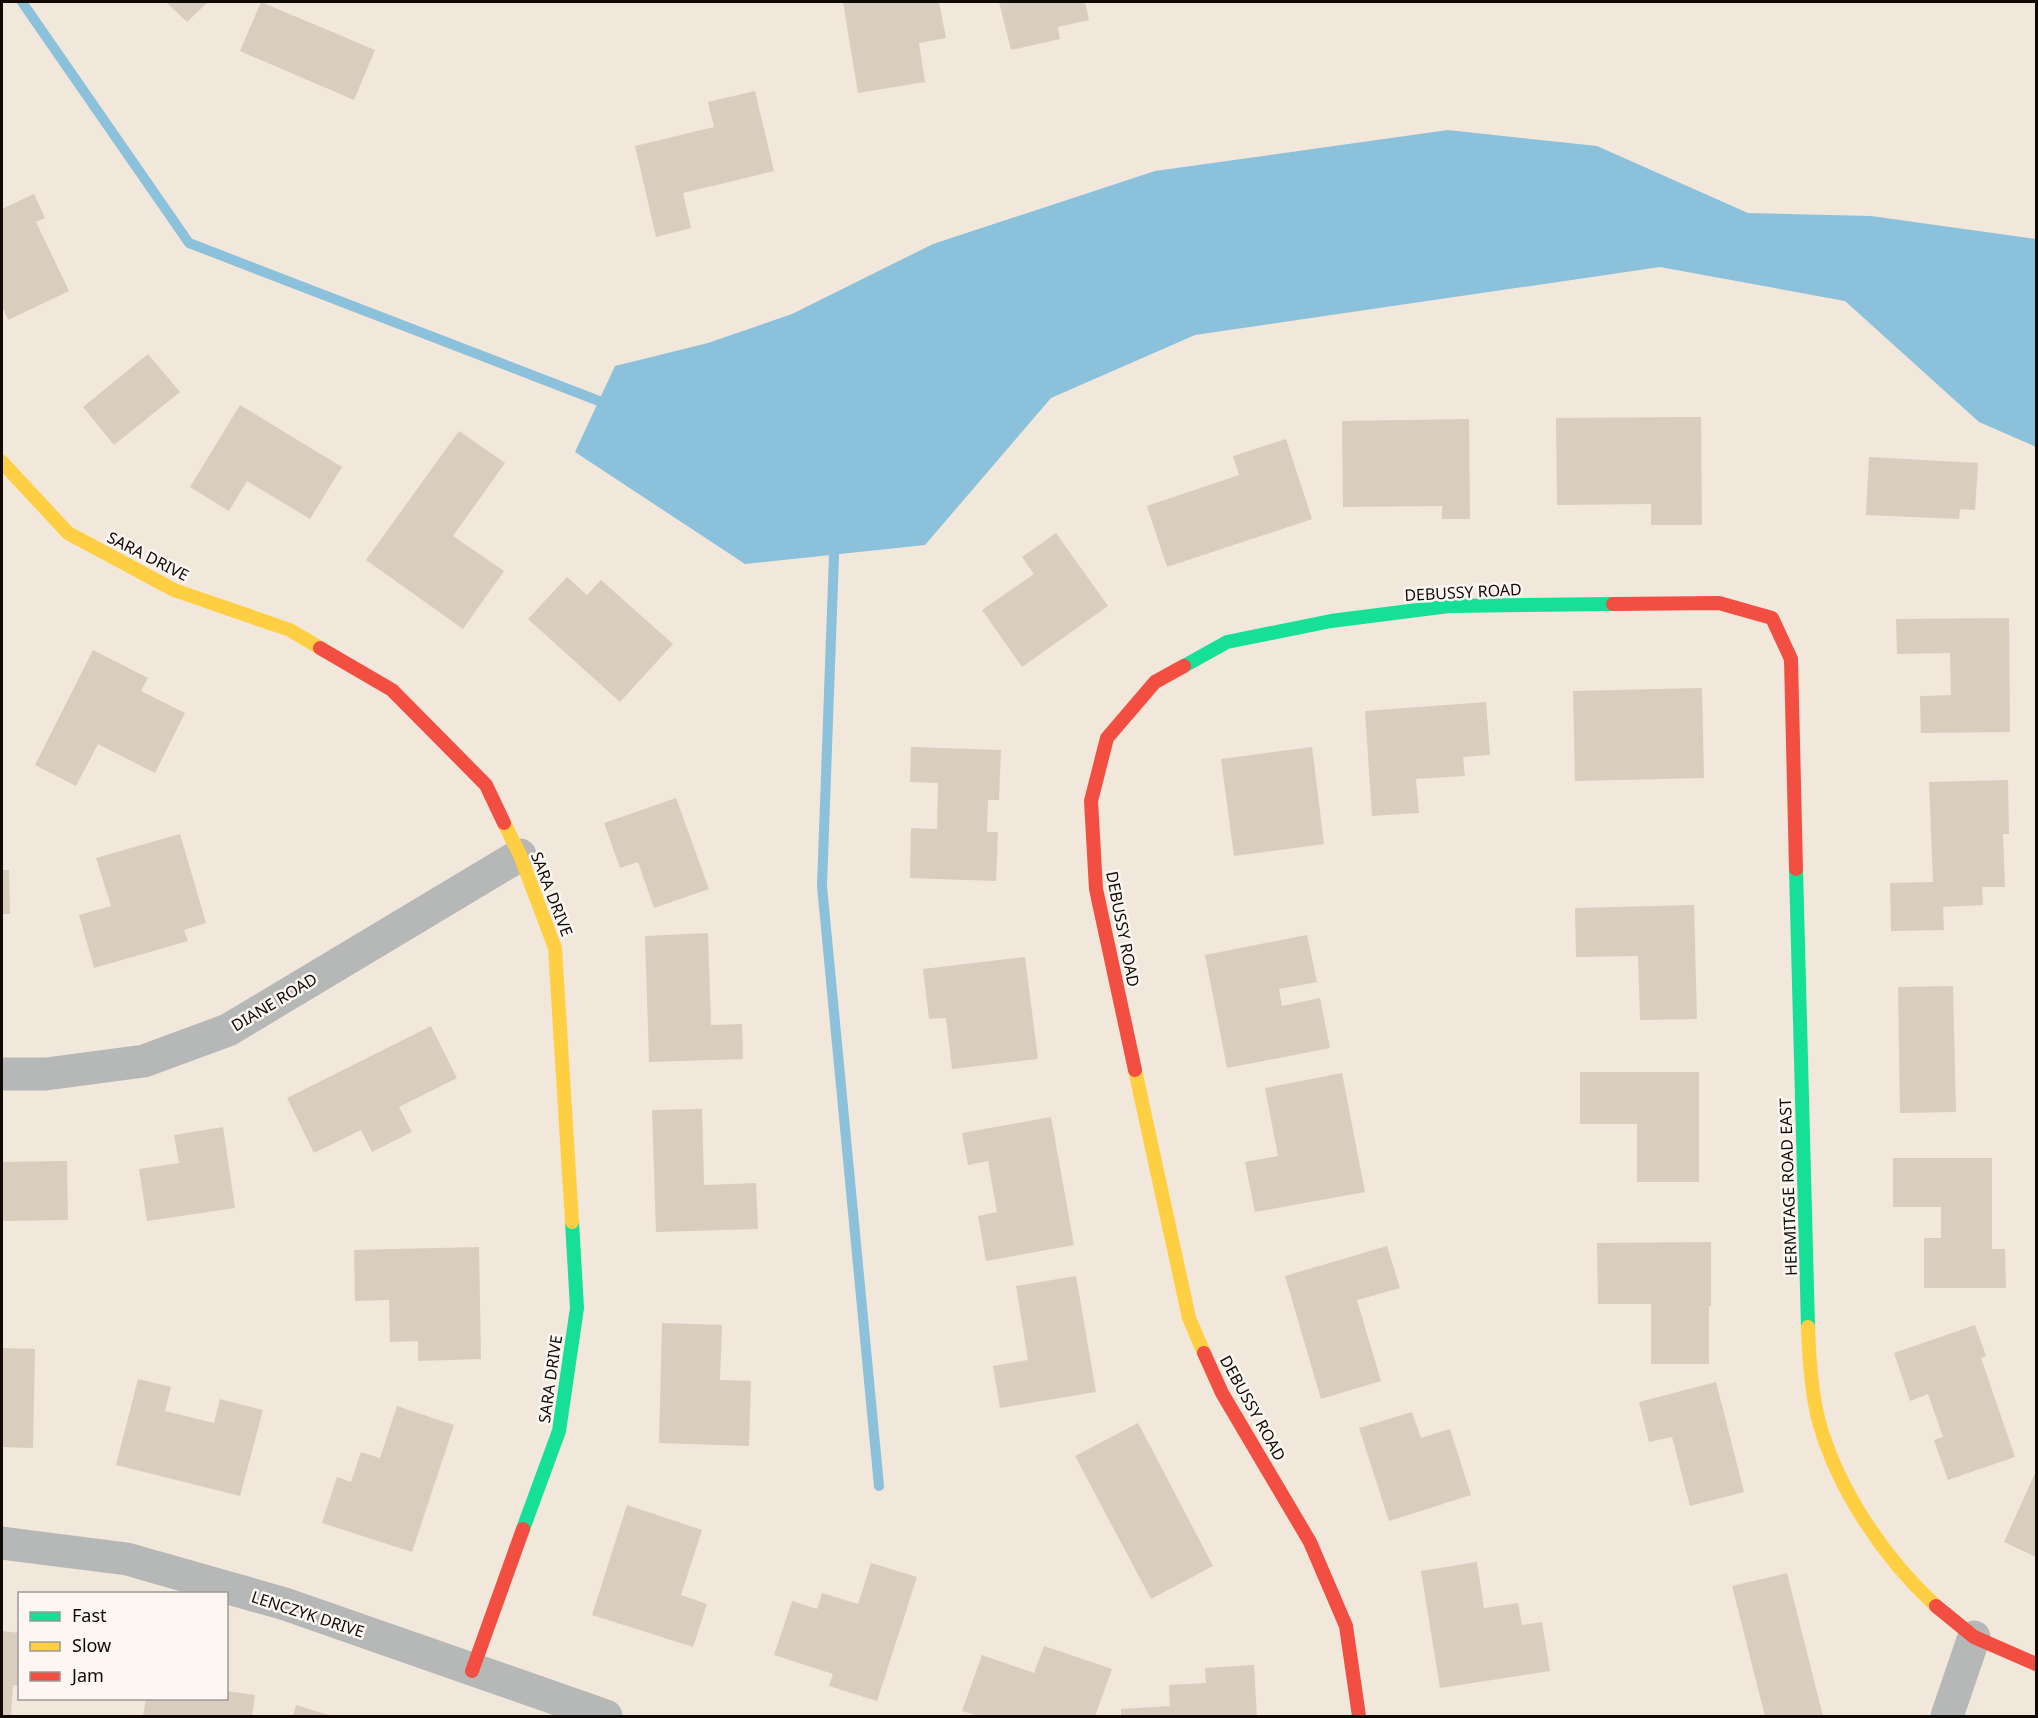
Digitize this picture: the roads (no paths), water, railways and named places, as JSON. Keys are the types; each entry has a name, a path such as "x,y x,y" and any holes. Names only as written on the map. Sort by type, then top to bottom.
{"street":[{"name":"SARA DRIVE","path":"2,462 68,533 174,590 291,630 392,690 486,785 520,855 555,948 577,1308 559,1431 472,1671"},
{"name":"DEBUSSY ROAD","path":"1359,1716 1346,1626 1310,1542 1222,1393 1190,1318 1096,888 1091,801 1107,738 1155,682 1227,642 1331,621 1449,606 1719,603 1772,618"},
{"name":"HERMITAGE ROAD EAST","path":"1772,618 1791,659 1809,1353 1820,1422 1838,1472 1881,1544 1929,1601 1974,1637 2037,1664"},
{"name":"DIANE ROAD","path":"2,1074 46,1074 144,1061 228,1030 520,855"},
{"name":"LENCZYK DRIVE","path":"2,1543 127,1558 285,1604 606,1716"},
{"path":"1947,1716 1974,1637"}],"water":[{"path":"1448,130 1597,146 1748,213 1871,216 2036,239 2036,447 1979,422 1845,301 1660,267 1195,335 1051,398 925,545 745,564 575,452 615,366 708,343 792,314 933,244 1155,171"}],"waterway":[{"path":"22,2 189,243 599,401"},
{"path":"834,555 822,886 879,1486"}]}
